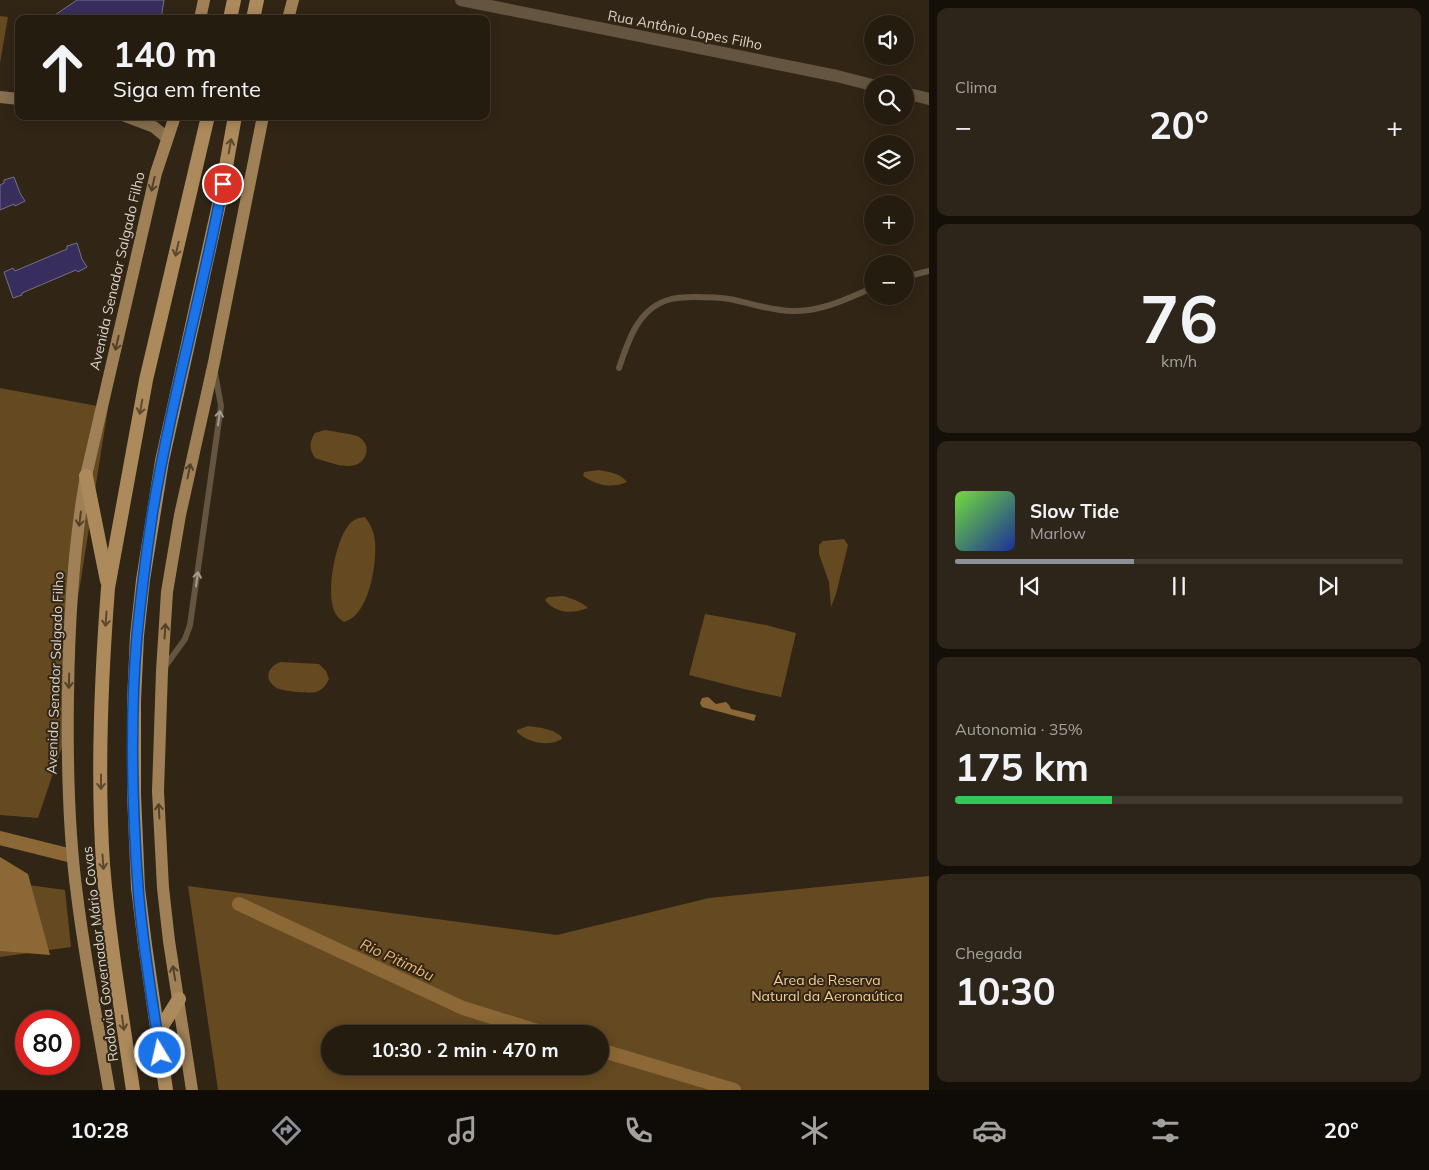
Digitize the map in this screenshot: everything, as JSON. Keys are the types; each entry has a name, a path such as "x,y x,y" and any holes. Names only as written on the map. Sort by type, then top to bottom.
{"highway":[{"path":"231,15 234,0"},
{"path":"254,15 257,0"},
{"path":"108,588 146,380 207,120"},
{"path":"166,1090 138,888 134,794 134,701 137,636 162,461 220,200 234,120"},
{"path":"86,476 108,588"},
{"name":"Rodovia Governador Mário Covas","path":"108,588 103,673 100,813 107,905 133,1090"},
{"path":"158,1034 179,999"}],"main road":[{"path":"201,15 204,0"},
{"path":"289,15 293,0"},
{"path":"0,97 15,99"},
{"path":"135,120 154,128 167,138"},
{"name":"Avenida Senador Salgado Filho","path":"109,1090 76,894 67,770 69,634 75,558 86,476 156,172 174,120"},
{"path":"192,1090 169,941 163,888 158,791 167,592 178,524 214,362 262,120"}],"street":[{"name":"Rua Antônio Lopes Filho","path":"461,0 864,83"},
{"path":"914,95 929,99"}],"lane":[{"path":"914,275 929,271"},
{"path":"619,368 630,337 644,315 657,305 669,300 691,297 728,299 776,310 809,311 825,308 864,291"},
{"path":"162,671 185,639 190,625 221,406 214,362"}],"green space":[{"path":"0,16 8,17 0,63"},
{"path":"0,388 108,408 72,636 67,732 38,818 0,815"},
{"path":"325,430 353,435 362,439 367,448 361,462 356,465 346,466 315,458 310,446 312,439 315,433"},
{"path":"599,470 618,475 627,482 610,486 593,482 583,476 584,472"},
{"path":"365,517 375,539 373,575 370,588 360,610 353,618 344,622 338,618 331,598 332,572 343,534 351,522"},
{"path":"844,539 848,545 831,607 829,582 819,554 819,545 823,541"},
{"path":"563,596 573,599 588,608 565,612 549,605 545,600 548,597"},
{"path":"705,614 766,625 796,633 781,697 689,675"},
{"path":"281,662 319,664 326,671 329,679 321,690 313,693 277,688 270,681 268,674 272,667"},
{"path":"528,726 553,731 561,736 562,739 551,743 539,743 527,739 517,732 517,730"},
{"name":"Área de Reserva Natural da Aeronaútica","path":"929,876 929,1090 218,1090 188,886 557,935 709,898"},
{"path":"0,881 65,890 71,947 0,957"}],"shaded area":[{"path":"708,697 716,704 726,702 731,709 756,715 754,721 702,707 700,703 702,698"},
{"path":"0,857 28,874 50,955 0,951"}],"building":[{"path":"77,0 164,0 162,15 55,15"},
{"path":"14,177 25,201 0,210 0,185 4,183 4,180"},
{"path":"77,243 82,259 87,267 13,298 4,272 13,268 15,271"}],"waterway":[{"name":"Rio Pitimbu","path":"0,838 68,855"},
{"name":"Rio Pitimbu","path":"239,904 463,1008 518,1025"},
{"name":"Rio Pitimbu","path":"609,1053 734,1090"}],"route":[{"path":"160,1053 144,945 138,888 134,794 134,701 137,636 162,461 223,184"}]}
